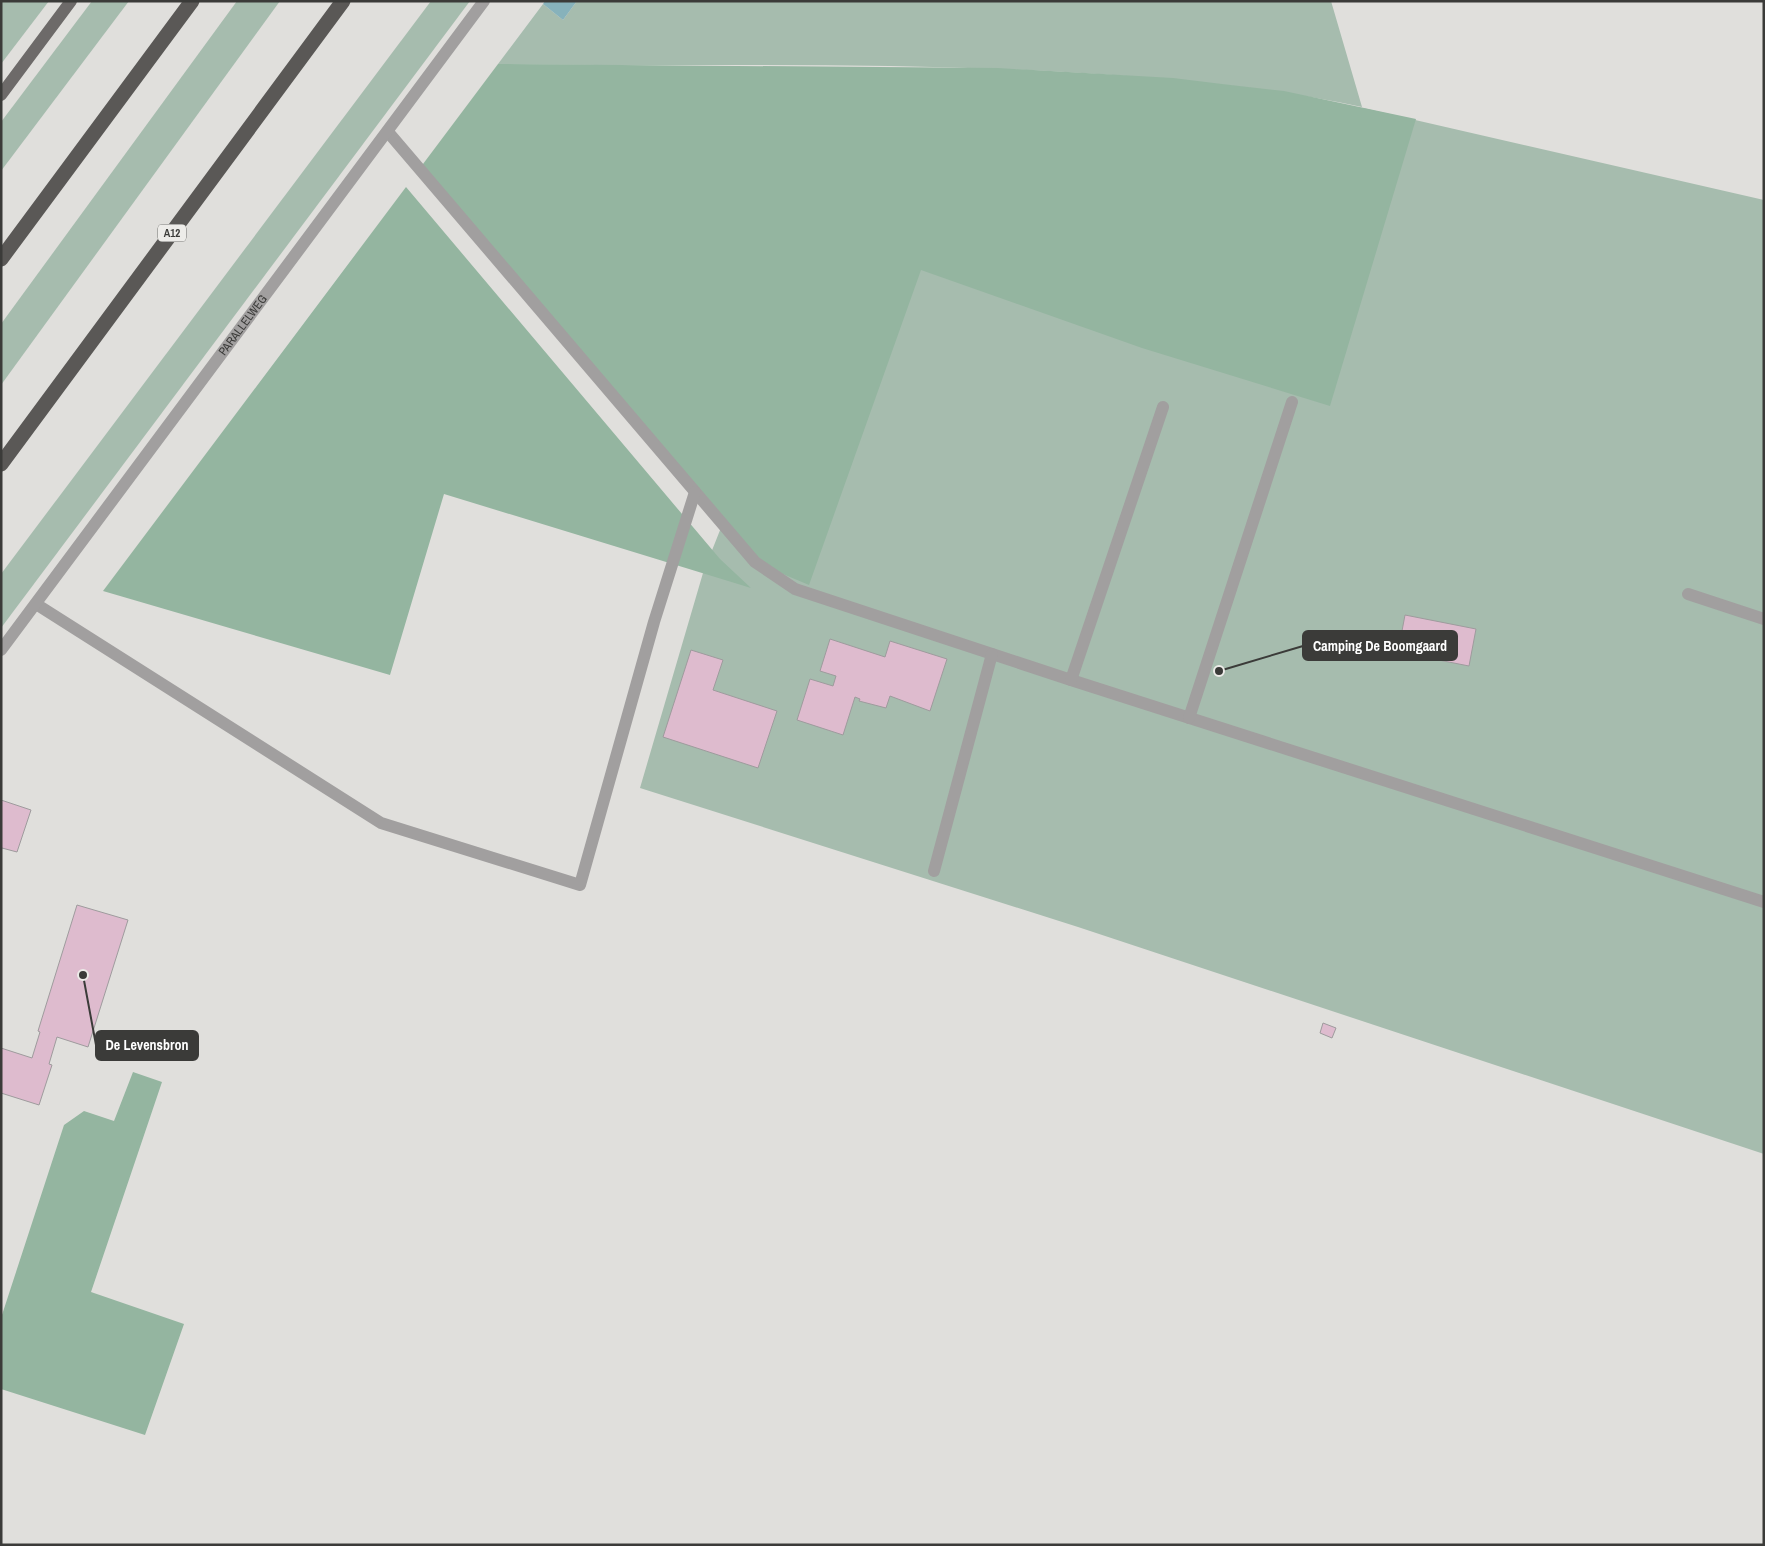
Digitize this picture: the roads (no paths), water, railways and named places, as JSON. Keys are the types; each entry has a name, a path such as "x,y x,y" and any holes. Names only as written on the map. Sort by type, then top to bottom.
{"highway":[{"path":"1,259 192,1"},
{"name":"A12","path":"1,464 343,1"}],"main road":[{"path":"1,94 70,1"}],"street":[{"name":"PARALLELWEG","path":"1,650 484,1"},
{"path":"388,132 756,562 795,589 1071,680 1764,902"},
{"path":"1189,718 1292,402"},
{"path":"1071,680 1163,407"},
{"path":"36,604 381,823 580,885 654,622 696,492"},
{"path":"1688,594 1764,619"},
{"path":"934,871 992,654"}],"water":[{"path":"545,1 577,1 563,20 543,4"}],"place":[{"name":"Camping De Boomgaard","path":"1219,671"},
{"name":"De Levensbron","path":"83,975"}]}
